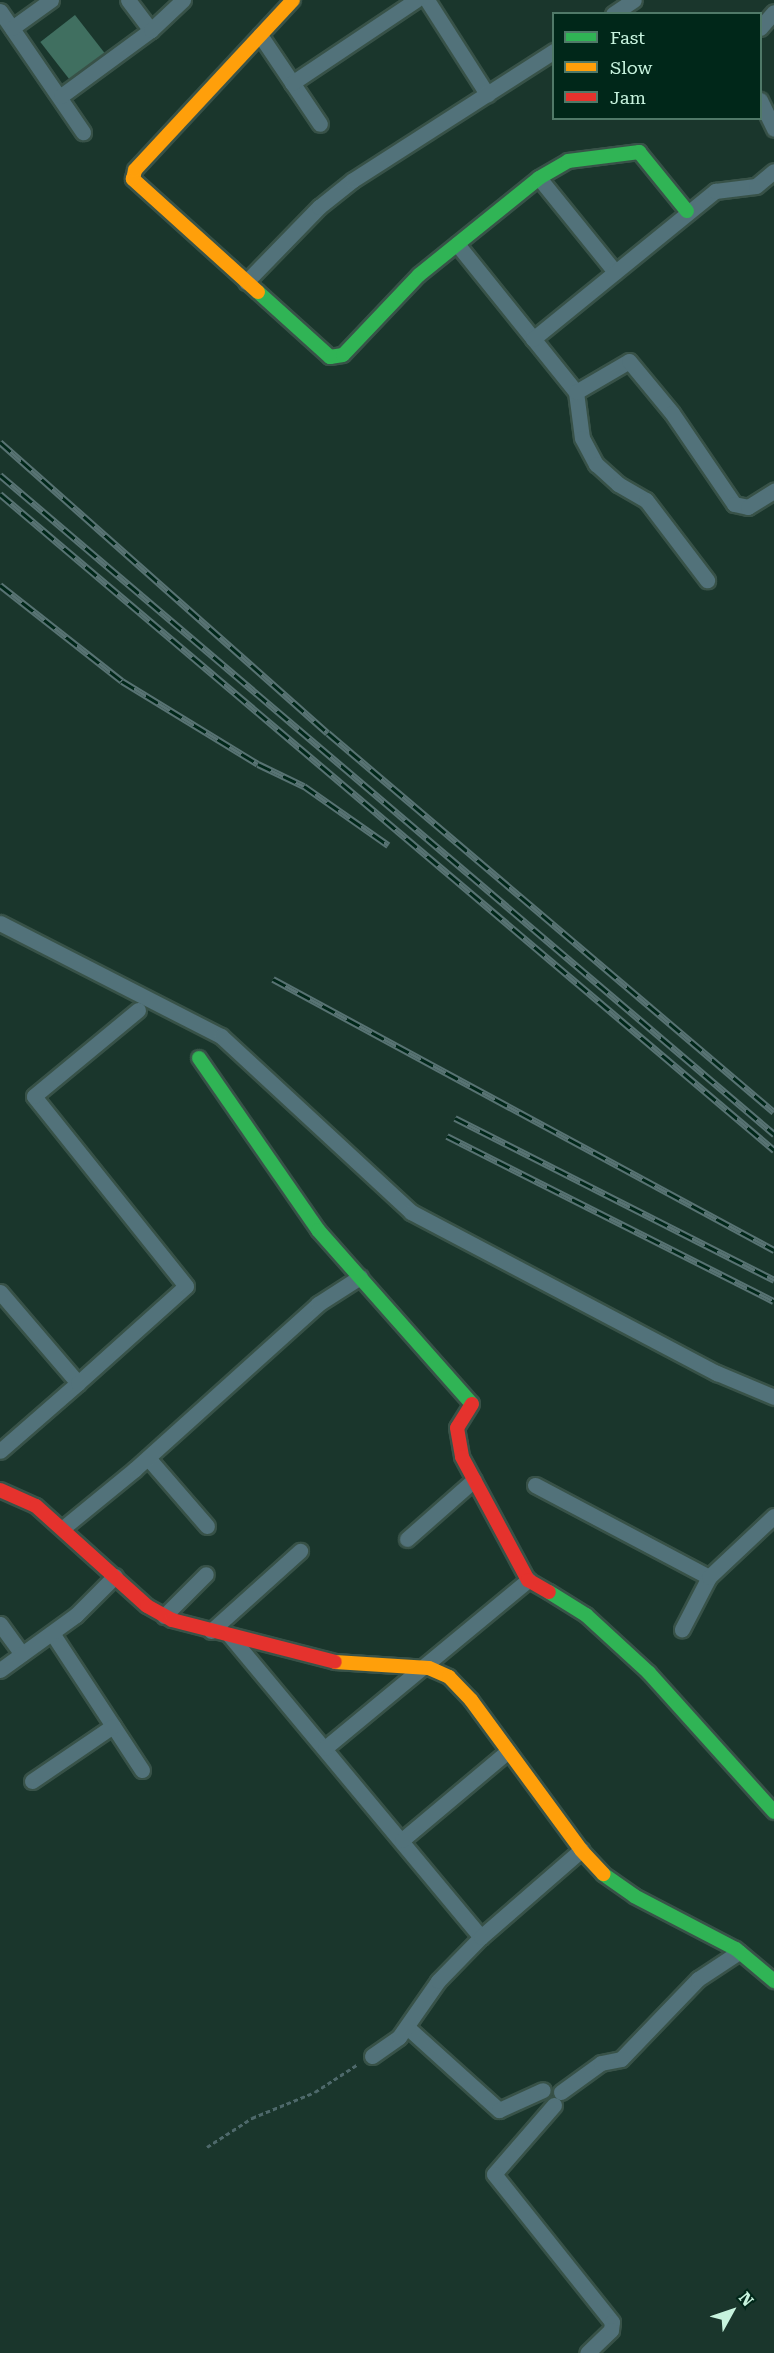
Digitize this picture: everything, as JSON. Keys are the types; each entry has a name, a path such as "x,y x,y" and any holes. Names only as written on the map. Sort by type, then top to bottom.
{"street":[{"path":"12,28 51,0"},
{"path":"128,0 150,30"},
{"path":"61,96 150,30 183,0"},
{"path":"293,0 276,6 260,35 135,170 133,179 330,357 343,355 419,275 539,178 568,161 639,152 687,211"},
{"path":"292,83 416,0"},
{"path":"427,0 487,94"},
{"path":"616,12 634,0"},
{"path":"0,11 61,96 83,132"},
{"path":"762,26 774,12"},
{"path":"260,35 320,124"},
{"path":"246,282 319,207 552,52"},
{"path":"762,104 774,129"},
{"path":"534,339 687,211 715,191 756,186 774,171"},
{"path":"539,178 615,272"},
{"path":"457,244 576,392 582,438 596,464 618,484 646,500 707,580"},
{"path":"576,392 629,361 672,413 735,504 748,507 774,490"},
{"path":"0,923 221,1036 411,1212 717,1373 774,1397"},
{"path":"0,1451 186,1286 34,1096 138,1010"},
{"path":"199,1058 318,1230 474,1402 457,1428 462,1456 528,1580 586,1615 649,1673 774,1812"},
{"path":"63,1528 147,1458 318,1304 360,1277"},
{"path":"0,1292 78,1383"},
{"path":"147,1458 207,1526"},
{"path":"407,1539 474,1480"},
{"path":"535,1485 709,1577"},
{"path":"0,1490 36,1506 147,1606 164,1616 329,1662 420,1667 449,1677 508,1751 581,1850 608,1878 634,1896 739,1953 774,1981"},
{"path":"682,1629 709,1577 774,1516"},
{"path":"211,1630 300,1551"},
{"path":"164,1616 206,1574"},
{"path":"0,1670 52,1633 115,1576"},
{"path":"325,1748 420,1667 528,1580"},
{"path":"0,1624 22,1654"},
{"path":"52,1633 142,1770"},
{"path":"230,1636 481,1937"},
{"path":"32,1781 113,1726"},
{"path":"402,1840 508,1751"},
{"path":"372,2056 407,2027 438,1981 481,1937 581,1850"},
{"path":"587,2353 611,2330 612,2322 494,2174 557,2099 601,2062 621,2059 698,1979 739,1953"},
{"path":"407,2027 499,2110 543,2091 545,2102 557,2099"}],"path":[{"path":"207,2146 252,2118 315,2092 372,2056"}],"building":[{"path":"75,15 106,54 71,81 40,42"}],"railway":[{"path":"0,442 328,733 774,1112"},
{"path":"0,475 774,1134"},
{"path":"0,494 774,1150"},
{"path":"0,585 122,681 258,764 304,786 388,845"},
{"path":"273,979 774,1250"},
{"path":"455,1118 774,1280"},
{"path":"447,1136 774,1301"}],"traffic: fast":[{"path":"258,292 330,357 343,355 419,275 539,178 568,161 639,152 687,211"},
{"path":"199,1058 318,1230 472,1404"},
{"path":"549,1592 586,1615 649,1673 774,1812"},
{"path":"603,1874 634,1896 736,1949 774,1981"}],"traffic: slow":[{"path":"258,292 133,179 135,170 293,0"},
{"path":"335,1662 429,1668 449,1677 471,1700 581,1850 603,1874"}],"traffic: jam":[{"path":"472,1404 457,1428 462,1457 528,1580 549,1592"},
{"path":"0,1490 36,1506 147,1606 172,1620 335,1662"}]}
